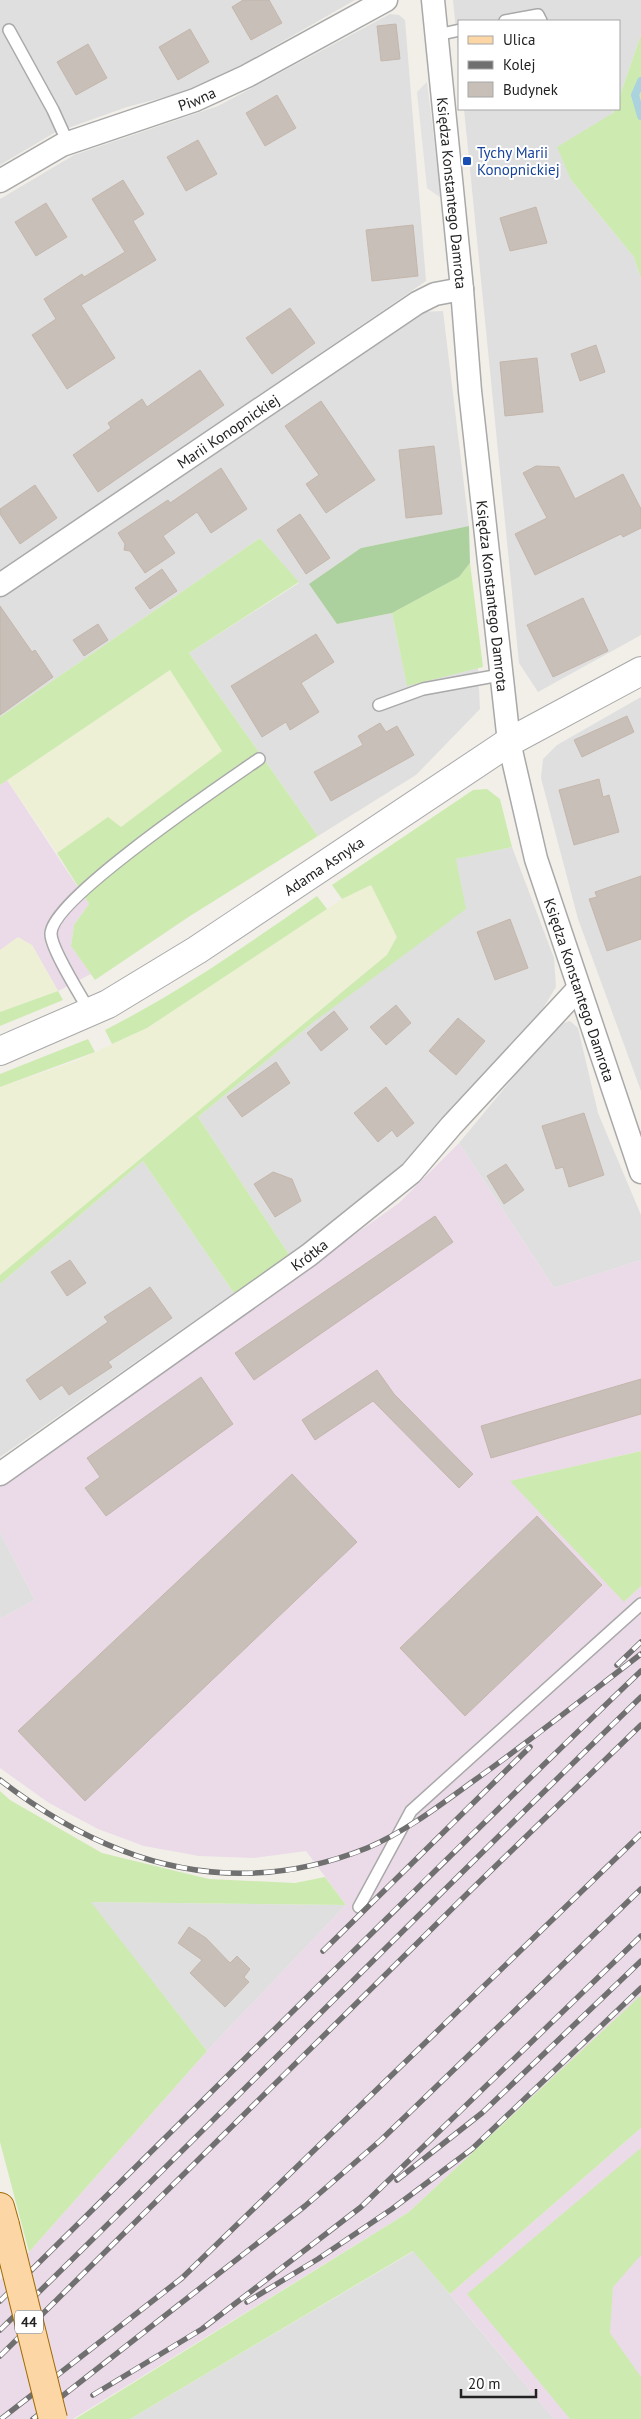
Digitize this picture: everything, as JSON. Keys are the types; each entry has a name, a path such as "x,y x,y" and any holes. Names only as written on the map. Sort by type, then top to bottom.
{"main road":[{"name":"44","path":"2,2216 53,2419"}],"street":[{"name":"Piwna","path":"0,182 68,143 195,100 247,76 386,0"},
{"name":"Księdza Konstantego Damrota","path":"434,0 470,391 500,675 509,742 536,859 578,989 641,1172"},
{"name":"Marii Konopnickiej","path":"0,585 418,303 435,294 462,288"},
{"name":"Adama Asnyka","path":"0,1051 108,1004 197,950 509,742 641,670"},
{"name":"Krótka","path":"0,1474 309,1255 411,1173 451,1126 578,989"}],"lane":[{"path":"510,20 538,15 540,20"},
{"path":"9,30 53,110 68,143"},
{"path":"437,35 458,30"},
{"path":"379,705 423,689 500,675"},
{"path":"90,1012 52,943 51,927 55,919 84,891 172,818 259,759"},
{"path":"359,1907 411,1811 641,1604"}],"shaded area":[{"path":"0,0 355,0 203,87 127,107 54,133 0,165"},
{"path":"453,0 641,0 641,35 621,92 621,20 458,20 458,50"},
{"path":"390,14 399,15 405,20 426,281 0,572 0,199 74,155 218,106"},
{"path":"427,82 441,198 427,188 417,92"},
{"path":"464,110 614,110 571,180 634,257 641,279 641,635 538,692 519,663"},
{"path":"443,311 469,526 361,548 337,624 392,613 407,685 478,668 480,709 416,775 318,836 189,653 299,583 260,538 0,717 0,596 422,312"},
{"path":"641,697 641,1091 578,919 541,778 543,759 557,745"},
{"path":"7,780 89,904 74,925 71,946 91,974 58,991 32,945 0,950 0,785"},
{"path":"512,847 554,958 556,987 539,1015 392,1177 290,1256 198,1117 315,1021 455,859"},
{"path":"570,1021 578,1028 598,1113 641,1215 641,1260 554,1288 459,1143 557,1025"},
{"path":"459,1143 554,1288 641,1260 641,1451 511,1481 625,1601 641,1586 641,1995 409,2212 73,2419 0,2419 0,2280 29,2252 207,2051 346,1905 306,1851 254,1858 199,1856 144,1846 98,1829 49,1803 0,1768 0,1619 35,1600 0,1532 0,1486 399,1203"},
{"path":"143,1161 234,1293 0,1457 0,1284"},
{"path":"0,1532 35,1600 0,1619"},
{"path":"90,1902 346,1905 207,2051"},
{"path":"641,2128 641,2419 554,2419 450,2294"},
{"path":"414,2251 554,2419 130,2419"}],"green space":[{"path":"641,35 641,279 634,257 571,180 557,147 613,113 614,110 621,110 621,92"},
{"path":"469,526 470,563 459,577 392,613 337,624 309,584 361,548"},
{"path":"260,538 299,582 189,653 318,836 190,916 95,980 71,946 74,925 89,904 57,853 108,817 121,827 222,751 170,670 0,785 0,717"},
{"path":"470,563 483,667 407,686 392,613 459,577"},
{"path":"170,670 223,752 121,827 108,818 57,853 7,780"},
{"path":"487,789 500,799 512,847 456,859 466,909 315,1021 198,1117 290,1256 234,1293 143,1161 0,1284 0,1275 387,955 397,937 371,885 342,899 332,885 473,790"},
{"path":"371,885 397,937 387,955 0,1275 0,1087 76,1061 147,1028 342,899"},
{"path":"317,896 327,909 147,1028 112,1044 105,1030 187,984"},
{"path":"18,937 32,945 58,991 0,1012 0,950"},
{"path":"58,991 63,1000 0,1026 0,1012"},
{"path":"88,1039 95,1052 0,1087 0,1074"},
{"path":"641,1451 641,1586 624,1602 510,1481"},
{"path":"0,1791 10,1800 102,1853 209,1879 295,1883 325,1877 346,1905 91,1902 207,2051 29,2252 0,2142"},
{"path":"641,1995 641,2128 450,2294 413,2251 130,2419 75,2419 409,2212"},
{"path":"641,2148 641,2255 613,2287 610,2333 641,2377 641,2419 570,2419 467,2294"}],"building":[{"path":"243,0 269,0 282,23 251,40 232,7"},
{"path":"396,24 400,59 381,61 377,26"},
{"path":"190,29 209,62 178,80 159,47"},
{"path":"88,44 107,78 76,95 57,62"},
{"path":"277,95 296,128 265,146 246,113"},
{"path":"198,140 217,174 186,191 167,157"},
{"path":"123,180 144,214 133,221 156,260 81,305 115,358 67,389 32,335 56,319 44,299 82,274 84,277 125,252 92,199"},
{"path":"46,203 67,237 36,256 15,222"},
{"path":"536,207 547,243 510,251 500,218"},
{"path":"413,225 418,276 372,281 366,230"},
{"path":"290,308 315,343 272,374 246,338"},
{"path":"596,345 605,372 580,381 571,354"},
{"path":"537,358 543,412 505,416 500,362"},
{"path":"200,370 224,405 98,492 73,455 111,428 108,423 142,399 147,407"},
{"path":"321,401 375,480 326,513 306,484 319,475 285,426"},
{"path":"434,446 442,514 406,518 399,450"},
{"path":"536,466 559,467 575,499 623,474 641,509 641,528 623,537 621,534 535,575 515,534 547,518 523,473"},
{"path":"221,468 247,509 211,533 197,512 163,536 175,553 145,573 130,551 124,550 125,544 118,533 168,500 170,503"},
{"path":"35,485 57,518 20,544 0,514 0,509"},
{"path":"300,514 330,558 306,574 277,530"},
{"path":"162,569 177,591 150,609 135,588"},
{"path":"583,598 608,651 553,677 527,625"},
{"path":"0,606 32,652 35,650 53,677 0,715"},
{"path":"98,624 108,640 84,656 73,640"},
{"path":"316,634 334,662 301,683 319,712 290,730 286,722 262,737 231,686"},
{"path":"627,716 634,732 582,757 574,740"},
{"path":"380,723 386,732 397,726 414,755 331,801 314,772 363,745 358,736"},
{"path":"599,779 603,797 609,795 619,832 574,845 559,790"},
{"path":"641,876 641,939 607,951 589,899 597,897 595,892"},
{"path":"510,919 528,968 495,980 477,932"},
{"path":"396,1005 411,1023 386,1045 370,1027"},
{"path":"334,1011 348,1029 321,1051 307,1033"},
{"path":"458,1018 485,1041 456,1075 429,1051"},
{"path":"276,1062 290,1083 242,1117 227,1097"},
{"path":"386,1087 414,1123 397,1137 392,1130 378,1142 354,1113"},
{"path":"584,1113 604,1175 569,1187 563,1167 556,1169 542,1126"},
{"path":"506,1164 524,1190 504,1204 487,1176"},
{"path":"273,1172 292,1179 301,1201 275,1217 254,1184"},
{"path":"435,1216 453,1242 254,1380 235,1353"},
{"path":"70,1260 86,1283 67,1296 51,1272"},
{"path":"150,1287 172,1318 108,1362 112,1367 69,1395 62,1385 40,1400 26,1380 108,1322 104,1317"},
{"path":"377,1370 394,1394 473,1474 459,1488 373,1401 315,1440 302,1420"},
{"path":"201,1377 233,1424 106,1516 85,1488 100,1477 87,1458"},
{"path":"641,1379 641,1414 491,1458 481,1426"},
{"path":"292,1474 357,1542 85,1801 18,1731"},
{"path":"537,1516 602,1585 465,1716 400,1648"},
{"path":"189,1927 206,1938 230,1963 237,1956 250,1969 244,1977 249,1982 225,2007 190,1973 202,1960 178,1943"}],"waterway":[{"path":"641,81 635,95 641,116"}],"railway":[{"path":"617,1665 641,1642"},
{"path":"0,1780 42,1810 85,1834 129,1853 175,1866 221,1873 269,1872 317,1864 381,1842 421,1818 515,1751 641,1654"},
{"path":"0,2301 399,1906 641,1671"},
{"path":"0,2330 641,1697"},
{"path":"0,2356 471,1890 641,1725"},
{"path":"323,1951 530,1747"},
{"path":"1,2419 182,2278 641,1834"},
{"path":"33,2419 305,2206 381,2140 641,1889"},
{"path":"93,2395 202,2329 361,2207 641,1936"},
{"path":"397,2180 482,2113 641,1961"},
{"path":"247,2302 318,2259 392,2209 472,2149 641,1988"}],"place":[{"name":"Tychy Marii Konopnickiej","path":"467,161"}]}
